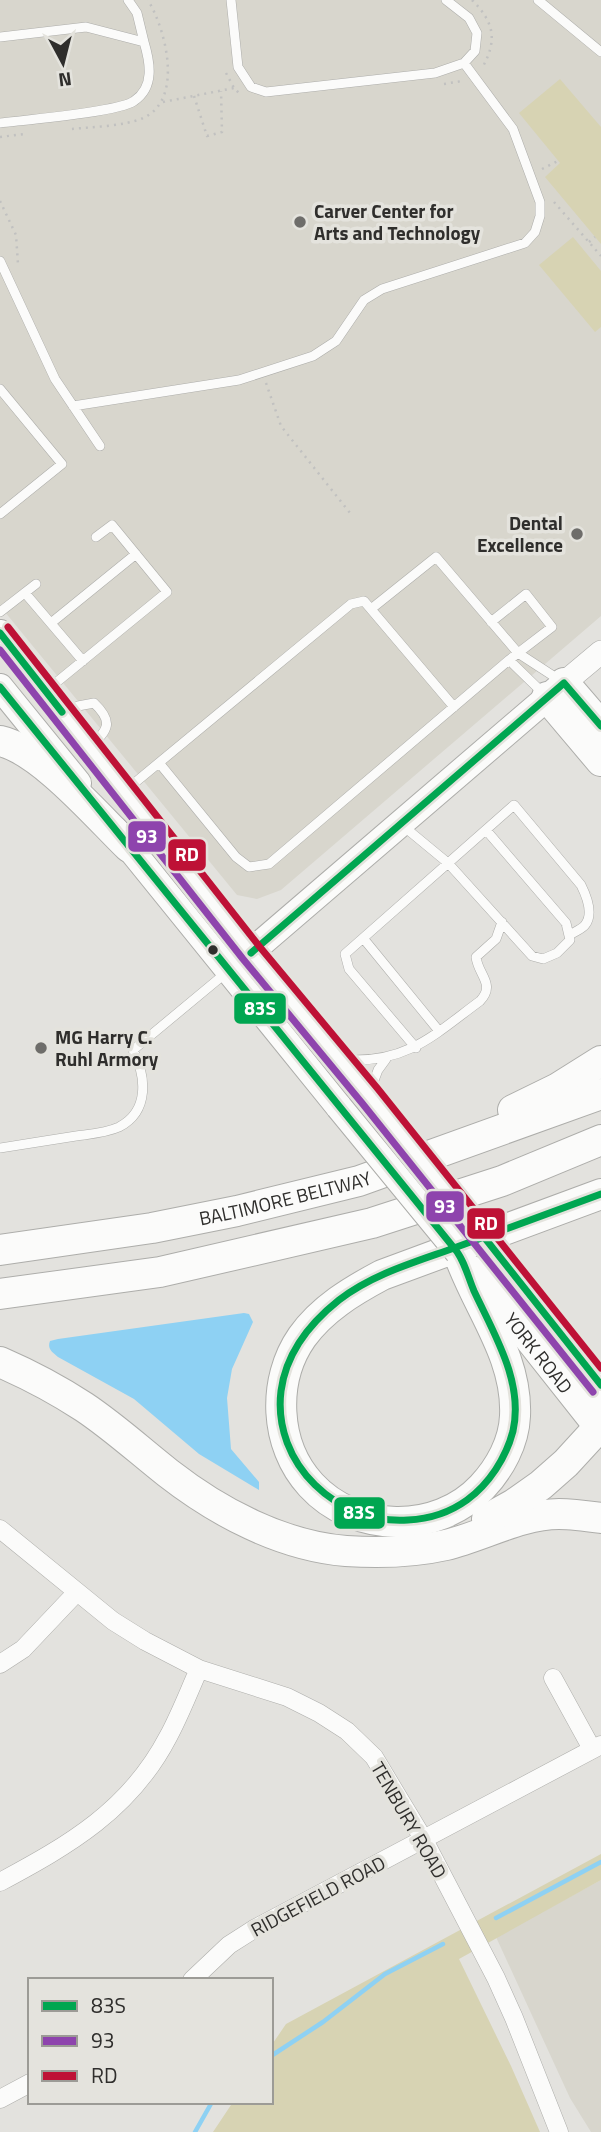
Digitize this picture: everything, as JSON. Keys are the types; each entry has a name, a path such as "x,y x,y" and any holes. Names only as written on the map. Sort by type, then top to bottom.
{"highway":[{"path":"556,690 601,726"},
{"path":"556,690 601,761"},
{"path":"0,741 24,750 42,763 129,847"},
{"path":"359,1181 558,1088 601,1060"},
{"name":"BALTIMORE BELTWAY","path":"0,1250 138,1230 237,1211 359,1181 601,1094"},
{"path":"0,1294 160,1272 372,1223 502,1181 601,1140"},
{"path":"467,1267 507,1363 514,1392 515,1417 511,1438 501,1462 475,1494 438,1516 389,1522 352,1513 328,1499 310,1484 287,1445 281,1405 283,1382 290,1358 303,1336 326,1311 353,1291 382,1275 601,1194"},
{"path":"0,1232 68,1229 237,1211"},
{"path":"0,1362 48,1385 85,1408 133,1443 168,1474 203,1498 240,1519 277,1535 314,1546 345,1551 391,1552 444,1545 546,1515 601,1518"},
{"path":"391,1552 443,1538 480,1522 514,1504 566,1464 599,1430 601,1385"}],"main road":[{"name":"YORK ROAD","path":"0,633 251,953 370,1096 601,1385"},
{"path":"229,971 556,690"},
{"name":"YORK ROAD","path":"7,696 599,1430"},
{"path":"7,696 46,727 96,786 110,793 124,791"}],"street":[{"path":"556,690 601,652"},
{"name":"TENBURY ROAD","path":"0,1529 113,1620 145,1641 199,1669 287,1698 319,1713 347,1731 374,1757 424,1840 505,1998 559,2132"},
{"path":"0,1664 23,1649 77,1592"},
{"path":"0,1882 61,1850 122,1800 148,1770 168,1738 199,1669"},
{"path":"553,1678 597,1747"},
{"name":"RIDGEFIELD ROAD","path":"194,1978 229,1945 254,1930 597,1747"},
{"path":"0,2099 28,2084"}],"lane":[{"path":"0,123 133,102 144,91 149,78 150,63 137,13 128,0"},
{"path":"231,0 238,67 251,87 266,92 435,73 464,63 475,51 477,33 469,18 446,0"},
{"path":"538,0 601,52"},
{"path":"0,37 86,27 144,41"},
{"path":"73,407 239,380 313,356 336,341 364,300 382,289 525,243 535,232 540,216 540,202 513,129 464,63"},
{"path":"0,261 55,379 100,446"},
{"path":"0,389 62,464 0,514"},
{"path":"46,691 167,592 112,525 96,537"},
{"path":"51,623 136,554"},
{"path":"371,609 436,557 518,653 556,690"},
{"path":"0,612 36,584"},
{"path":"25,593 83,661"},
{"path":"160,764 236,858 249,867 270,864 552,626 526,594 491,622"},
{"path":"124,791 351,604 365,601 454,707"},
{"path":"509,660 556,690"},
{"path":"416,1048 349,969 345,954 514,805 581,885 587,898 588,918 585,925 570,935"},
{"path":"401,824 448,863 533,956 543,959 557,953 570,940 566,923 486,830"},
{"path":"338,1060 386,1059 416,1048 486,995 486,979 477,965 476,957 496,939 502,922"},
{"path":"363,938 439,1031"},
{"path":"0,1148 101,1133 120,1127 137,1108 142,1097 142,1068 134,1050 229,971"},
{"path":"370,1096 371,1086 386,1059"}],"path":[{"path":"163,102 234,88"},
{"path":"194,96 207,136 215,136 222,132 221,91"},
{"path":"558,160 530,176 601,256"},
{"path":"0,201 16,235 17,244 18,264 5,271"},
{"path":"589,242 595,237"},
{"path":"262,373 281,426 350,513"}],"shaded area":[{"name":"Carver Center for Arts and Technology","path":"0,0 601,0 601,616 281,890 257,899 237,895 0,606"},
{"path":"560,79 601,127 601,244 545,177 560,163 519,113"},
{"path":"573,237 601,271 601,327 595,332 539,265"},
{"path":"601,1854 601,1880 459,1959 540,2132 213,2132 232,2104 273,2104 273,2043 286,2024"},
{"path":"601,1880 601,2132 591,2132 570,2098 496,1937"}],"water":[{"path":"249,1314 253,1322 232,1369 227,1398 231,1449 259,1482 259,1490 199,1454 134,1399 58,1357 49,1346 50,1341 58,1339"}],"waterway":[{"path":"496,1918 601,1862"},
{"path":"273,2055 323,2022 385,1974 443,1944"},
{"path":"195,2132 211,2104"}],"transit line":[{"name":"RD","path":"8,627 259,946 378,1089 601,1368"},
{"name":"83S","path":"0,633 62,712"},
{"name":"93","path":"0,650 243,959 593,1392"},
{"name":"83S","path":"251,953 564,683 601,726"},
{"name":"83S","path":"0,687 454,1248"},
{"name":"83S","path":"454,1248 601,1194"},
{"name":"83S","path":"469,1218 601,1385"},
{"name":"83S","path":"454,1248 498,1341 511,1377 515,1413 510,1441 496,1470 482,1486 467,1500 446,1512 408,1520 382,1519 357,1512 335,1501 315,1485 299,1465 287,1443 281,1418 281,1391 288,1364 309,1329 339,1300 380,1276 454,1248"}],"place":[{"name":"Carver Center for Arts and Technology","path":"300,222"},
{"name":"Dental Excellence","path":"577,534"},
{"name":"MG Harry C. Ruhl Armory","path":"41,1048"}]}
